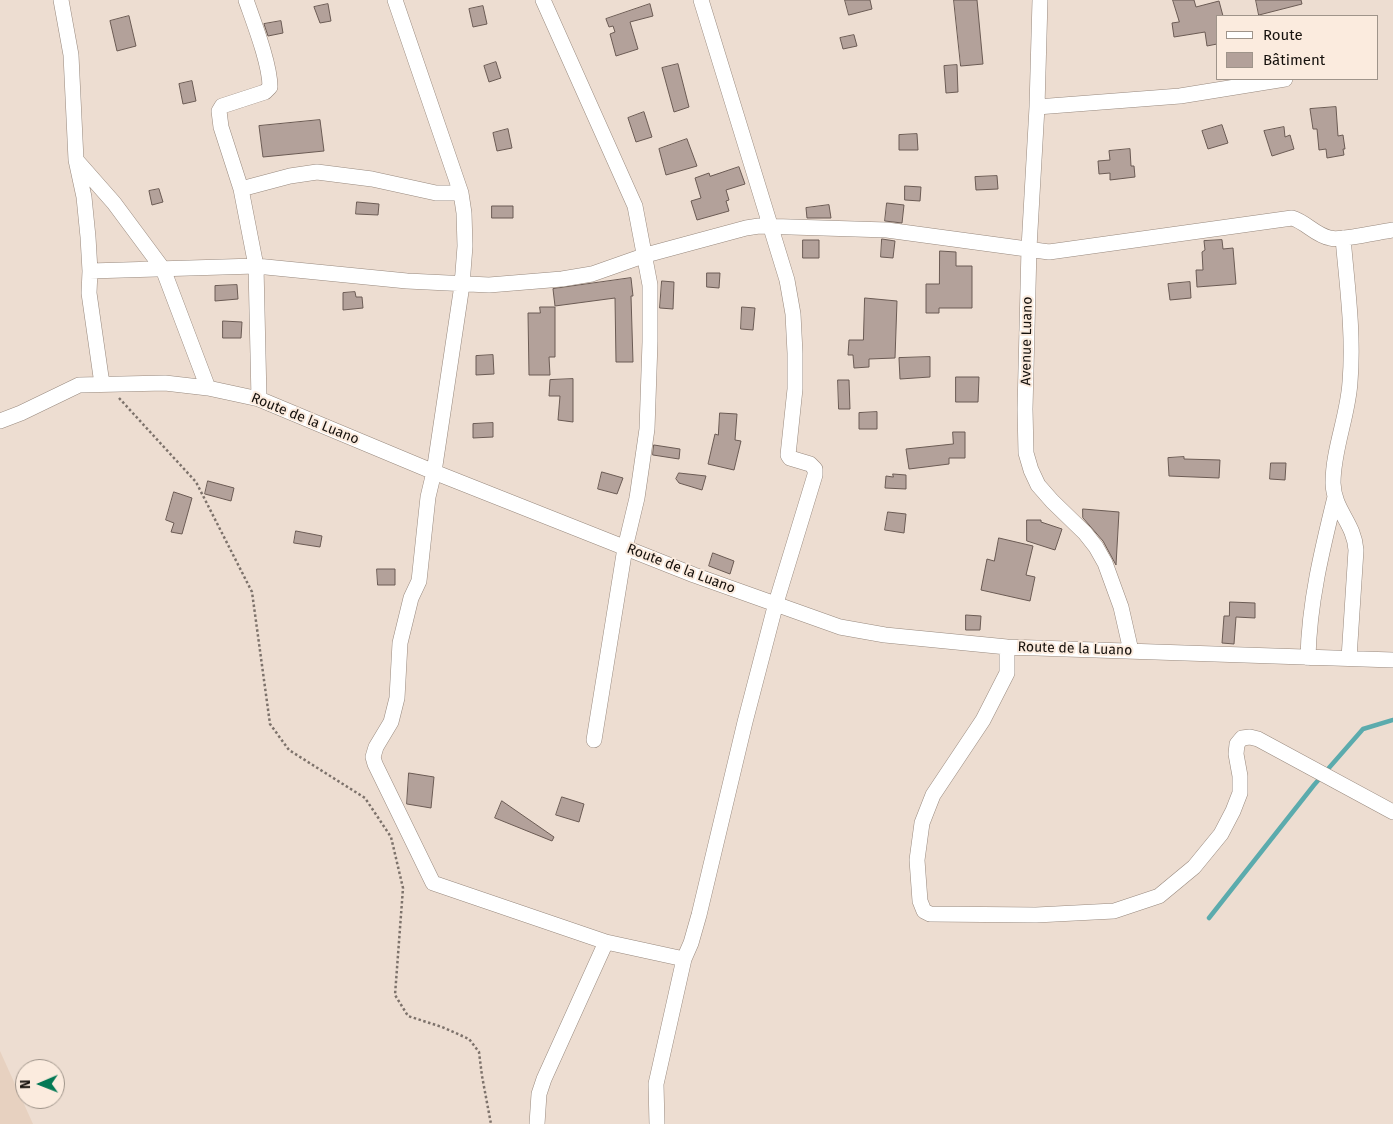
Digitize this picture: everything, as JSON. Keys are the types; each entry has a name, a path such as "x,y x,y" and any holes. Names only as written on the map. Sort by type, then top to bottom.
{"street":[{"path":"61,0 71,55 76,160 84,196 90,271 89,293 102,384"},
{"path":"246,0 267,66 270,86 265,92 222,106 219,111 221,127 241,189 256,266 258,399"},
{"path":"395,0 460,193 464,213 466,246 462,285 434,472 426,509 419,581 411,598 400,643 397,698 391,722 376,747 375,764 433,883 606,942 684,959"},
{"path":"543,0 635,206 646,255 650,285 647,429 637,498 625,548 594,740"},
{"path":"656,1124 656,1084 684,959 699,915 776,603 816,470 810,464 790,458 787,453 795,389 793,314 787,280 772,225 701,0"},
{"name":"Avenue Luano","path":"1040,0 1037,107 1029,248 1025,400 1026,453 1038,485 1084,533 1096,547 1104,562 1121,607 1131,652"},
{"path":"1037,107 1180,96 1279,80"},
{"path":"76,160 114,202 163,269 208,388"},
{"path":"241,189 290,176 317,172 364,178 436,193 460,193"},
{"path":"90,271 256,266 462,285 489,285 562,279 592,274 646,255 746,228 772,225 888,230 1049,252 1292,218 1299,220 1322,236 1331,239 1393,230"},
{"path":"1343,238 1350,329 1350,382 1334,465 1333,483 1338,507 1350,525 1355,537 1356,550 1349,658"},
{"name":"Route de la Luano","path":"0,421 79,385 165,382 208,388 258,399 625,548 694,575 840,627 1007,647 1393,660"},
{"path":"1308,658 1308,628 1312,600 1335,497"},
{"path":"1007,647 1007,673 983,720 933,795 922,823 918,860 920,901 924,911 930,914 1036,915 1114,911 1159,896 1194,867 1221,834 1240,793 1240,776 1236,754 1237,744 1242,738 1258,739 1393,812"},
{"path":"537,1124 539,1094 544,1078 606,942"}],"path":[{"path":"102,384 118,398 196,482 252,592 270,724 289,750 365,798 391,837 403,888 395,995 408,1016 442,1027 469,1039 474,1045 479,1052 491,1124"}],"shaded area":[{"path":"0,1051 15,1084 15,1109 26,1109 33,1124 0,1124"}],"building":[{"path":"845,0 870,0 872,9 849,15"},
{"path":"954,0 977,0 983,64 961,66"},
{"path":"1173,0 1194,0 1196,7 1219,1 1223,15 1216,15 1216,44 1207,46 1205,32 1174,37 1172,23 1179,22"},
{"path":"1256,0 1301,0 1302,4 1259,15"},
{"path":"328,4 331,21 320,23 314,7"},
{"path":"650,4 653,16 630,22 638,49 616,56 610,34 615,32 613,26 609,27 606,19"},
{"path":"483,6 487,24 473,27 469,9"},
{"path":"129,16 136,46 117,51 110,21"},
{"path":"281,21 283,33 268,36 264,24"},
{"path":"854,35 857,46 843,49 840,38"},
{"path":"496,62 501,78 489,82 484,66"},
{"path":"678,64 689,107 674,112 662,68"},
{"path":"957,65 958,92 946,93 944,66"},
{"path":"192,81 196,101 183,104 179,84"},
{"path":"1336,107 1338,136 1343,135 1344,155 1327,158 1326,149 1319,150 1317,129 1313,129 1310,109"},
{"path":"644,112 652,137 636,142 628,118"},
{"path":"320,120 324,151 263,157 259,126"},
{"path":"1222,125 1228,143 1208,149 1202,131"},
{"path":"1284,127 1285,137 1290,135 1294,149 1272,156 1264,131"},
{"path":"508,129 512,148 497,151 493,133"},
{"path":"917,134 918,150 899,150 899,135"},
{"path":"687,139 697,166 666,175 659,149"},
{"path":"1130,149 1131,166 1134,166 1135,177 1110,180 1110,173 1099,174 1098,161 1110,160 1109,151"},
{"path":"739,167 745,184 726,190 729,200 726,201 729,211 697,220 691,201 701,198 695,178 709,173 710,176"},
{"path":"997,176 998,189 976,190 975,177"},
{"path":"905,186 921,187 920,201 905,200"},
{"path":"159,189 163,202 152,205 149,191"},
{"path":"357,202 379,204 378,215 356,214"},
{"path":"887,203 904,205 902,223 885,221"},
{"path":"829,205 831,218 807,218 806,208"},
{"path":"492,206 513,206 513,218 492,218"},
{"path":"882,239 895,241 893,258 881,257"},
{"path":"803,240 819,240 819,258 803,258"},
{"path":"1222,240 1223,249 1233,248 1236,284 1197,287 1196,270 1203,270 1202,252 1205,250 1204,241"},
{"path":"940,251 956,252 956,266 972,266 972,308 939,308 939,313 926,313 926,284 939,284"},
{"path":"707,273 720,273 719,288 707,287"},
{"path":"631,278 633,296 631,296 633,362 616,362 615,298 555,306 553,289"},
{"path":"662,281 674,282 673,309 660,308"},
{"path":"1190,282 1191,298 1170,300 1168,284"},
{"path":"237,285 238,299 215,301 215,286"},
{"path":"355,292 356,297 362,297 363,308 343,310 343,293"},
{"path":"865,298 897,301 895,358 869,359 869,367 854,368 853,355 848,355 849,340 863,340"},
{"path":"540,307 555,307 555,357 549,357 550,375 529,375 528,313 540,313"},
{"path":"742,307 755,308 753,330 741,329"},
{"path":"223,321 242,322 241,338 223,338"},
{"path":"493,355 494,374 476,375 476,356"},
{"path":"930,357 930,377 900,379 899,358"},
{"path":"956,377 979,377 978,402 956,402"},
{"path":"573,379 573,422 558,420 560,396 549,396 550,380"},
{"path":"838,380 849,380 850,409 839,409"},
{"path":"877,412 877,429 859,429 859,413"},
{"path":"720,413 737,414 735,440 741,441 734,470 708,464 715,434 718,435"},
{"path":"493,423 493,437 473,438 473,424"},
{"path":"953,432 965,432 965,458 949,458 949,464 909,469 906,449 953,444"},
{"path":"654,445 680,449 679,459 653,455"},
{"path":"1184,457 1184,459 1220,460 1219,478 1169,476 1168,458"},
{"path":"1271,463 1286,463 1285,480 1270,479"},
{"path":"602,472 623,478 617,494 598,489"},
{"path":"679,473 706,476 702,490 679,483 676,479"},
{"path":"893,474 906,475 906,489 885,488 886,476 893,477"},
{"path":"208,481 234,488 231,501 205,494"},
{"path":"174,492 192,498 182,534 171,532 174,523 166,520"},
{"path":"1083,509 1119,512 1116,565 1103,541 1083,518"},
{"path":"888,512 906,514 904,533 885,530"},
{"path":"1027,520 1041,520 1041,522 1062,529 1055,550 1027,541"},
{"path":"296,531 322,536 320,547 294,543"},
{"path":"999,538 1033,546 1026,575 1035,577 1030,601 981,590 987,559 994,561"},
{"path":"713,553 734,561 730,574 709,566"},
{"path":"377,569 395,569 395,585 378,585"},
{"path":"1230,602 1255,603 1255,618 1236,617 1234,644 1222,643 1224,616 1229,616"},
{"path":"966,615 981,616 980,630 966,630"},
{"path":"409,773 434,777 431,808 407,804"},
{"path":"562,797 584,804 579,822 556,815"},
{"path":"502,801 554,837 552,841 495,818"}],"waterway":[{"path":"1209,918 1314,785 1363,729 1393,720"}]}
